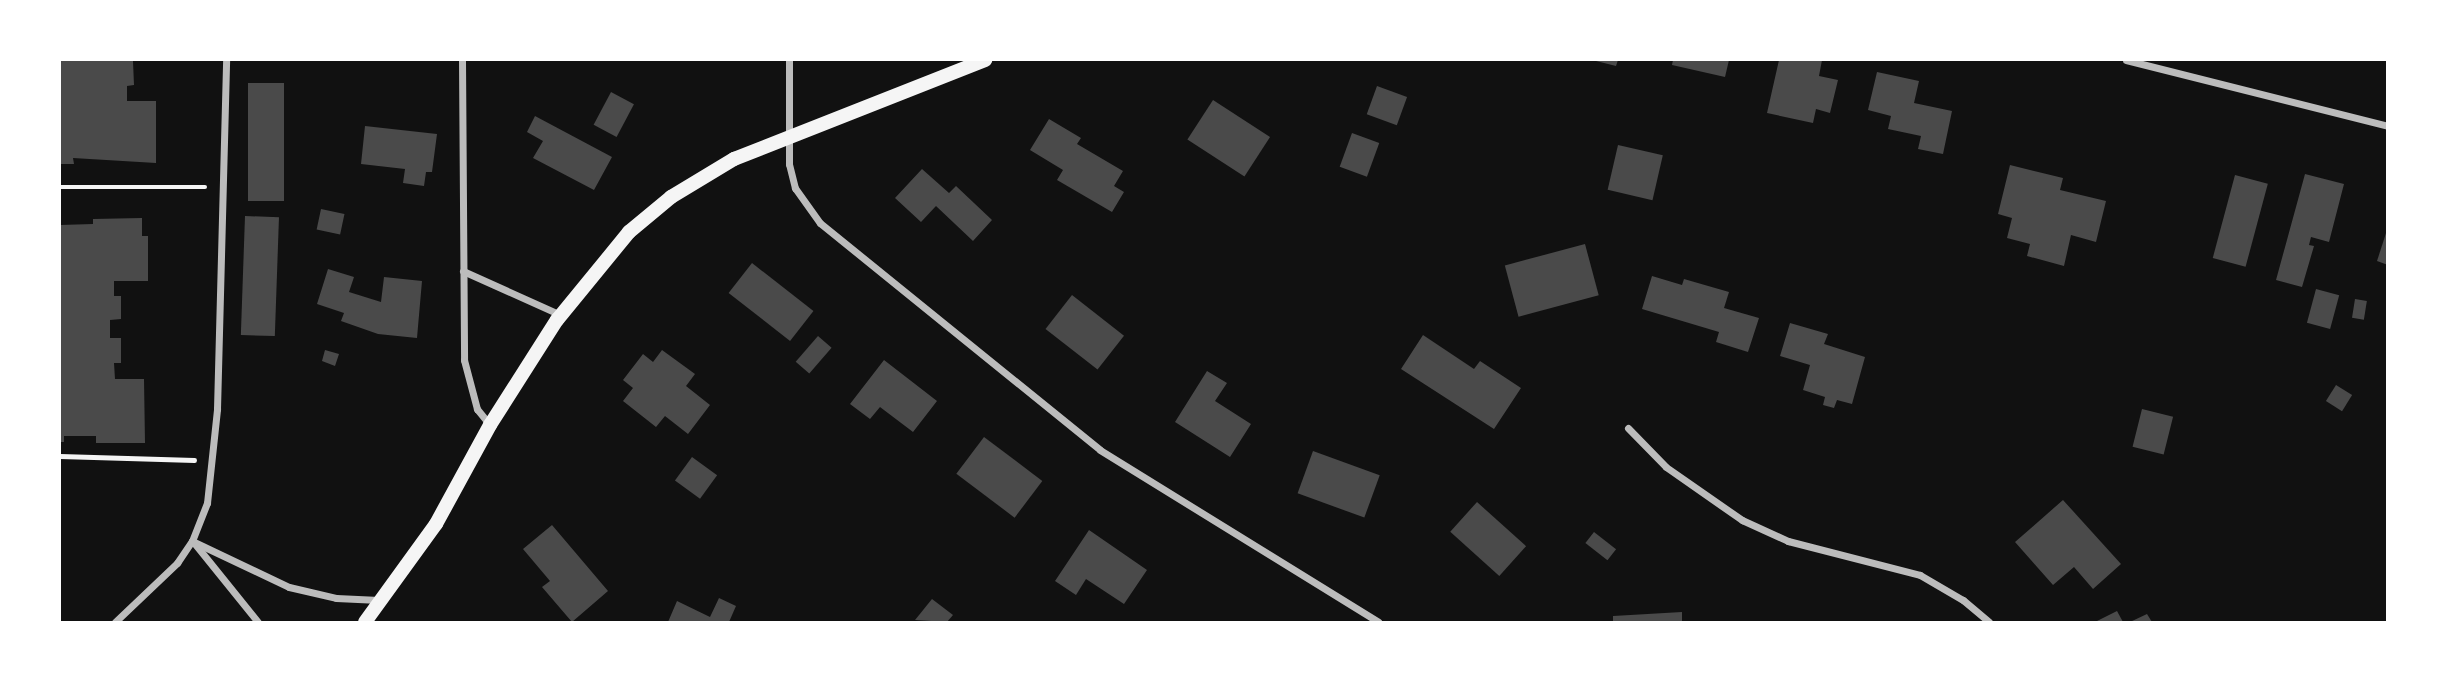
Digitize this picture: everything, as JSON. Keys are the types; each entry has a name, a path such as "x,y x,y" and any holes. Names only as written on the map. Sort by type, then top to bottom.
{"main road":[{"path":"365,622 436,524 490,425 561,315 610,252 652,212 713,169 788,135 985,60"}],"street":[{"path":"115,622 168,574 192,541 207,503 212,462 226,60"},
{"path":"462,60 464,360 477,409 490,425"},
{"path":"789,60 789,164 795,188 809,211 841,242 1100,450 1378,622"},
{"path":"2126,60 2388,126"},
{"path":"463,271 561,315"},
{"path":"1628,428 1665,467 1742,520 1788,541 1920,575 1942,586 1989,622"},
{"path":"192,541 289,587 337,598 383,600"},
{"path":"192,541 258,622"}],"path":[{"path":"60,187 223,187"},
{"path":"60,456 163,455 212,462"}],"building":[{"path":"60,60 133,61 134,85 127,86 127,101 156,101 156,163 73,158 74,164 60,164"},
{"path":"1592,60 1618,60 1616,66"},
{"path":"1673,60 1729,60 1725,77 1672,65"},
{"path":"1779,60 1822,60 1819,76 1838,80 1830,113 1816,109 1813,123 1767,113"},
{"path":"1877,72 1919,81 1914,103 1952,111 1943,154 1918,149 1921,136 1888,129 1891,116 1868,110"},
{"path":"248,83 284,83 284,201 248,201"},
{"path":"1377,86 1407,97 1397,125 1367,114"},
{"path":"611,92 634,104 617,137 594,125"},
{"path":"1213,100 1270,137 1244,176 1187,139"},
{"path":"535,116 612,157 594,190 533,158 543,141 527,132"},
{"path":"1049,119 1081,138 1077,144 1123,171 1114,186 1124,192 1112,212 1057,180 1063,170 1030,150"},
{"path":"365,126 437,134 432,172 426,172 424,186 403,183 405,169 361,164"},
{"path":"1352,133 1379,143 1367,177 1340,167"},
{"path":"1618,145 1663,155 1652,200 1608,190"},
{"path":"2010,165 2063,178 2060,190 2106,201 2096,242 2071,235 2064,266 2027,256 2030,244 2007,238 2012,218 1998,214"},
{"path":"922,169 949,193 956,186 992,220 973,241 936,206 921,222 895,198"},
{"path":"2305,174 2344,184 2329,242 2311,237 2309,245 2314,246 2302,287 2276,280"},
{"path":"2235,175 2268,184 2246,267 2213,258"},
{"path":"321,209 344,214 340,235 317,230"},
{"path":"245,216 279,217 275,336 241,335"},
{"path":"142,218 142,236 148,236 148,281 114,281 114,296 121,296 121,319 110,320 110,338 121,338 121,363 114,363 115,379 144,379 145,443 96,443 96,436 64,436 64,442 60,442 60,225 93,224 93,219"},
{"path":"2388,230 2388,265 2377,261"},
{"path":"1585,244 1599,295 1519,317 1505,265"},
{"path":"752,263 813,311 790,341 729,293"},
{"path":"328,269 354,277 349,292 381,302 384,277 422,281 417,338 378,334 341,321 344,313 317,304"},
{"path":"1652,276 1682,285 1684,279 1729,292 1724,308 1759,318 1748,352 1716,342 1719,332 1642,309"},
{"path":"2316,289 2339,295 2330,329 2307,323"},
{"path":"1072,295 1124,336 1098,370 1046,329"},
{"path":"2355,299 2367,301 2364,320 2352,318"},
{"path":"1790,323 1828,334 1824,344 1865,357 1852,404 1837,400 1834,408 1823,405 1825,397 1803,390 1810,365 1780,356"},
{"path":"1423,335 1474,369 1480,361 1521,388 1494,429 1401,369"},
{"path":"818,336 832,348 809,373 796,362"},
{"path":"325,350 339,354 335,366 322,361"},
{"path":"662,350 695,374 686,386 710,405 688,434 665,416 656,427 623,401 633,388 623,380 643,354 653,362"},
{"path":"884,360 937,401 913,432 880,407 870,419 850,404"},
{"path":"1207,371 1227,383 1215,401 1251,424 1230,457 1175,422"},
{"path":"2336,385 2352,395 2342,411 2326,401"},
{"path":"2142,409 2173,417 2164,455 2133,447"},
{"path":"984,437 1042,481 1015,518 956,474"},
{"path":"1313,451 1380,475 1364,518 1298,493"},
{"path":"692,457 717,475 700,499 675,480"},
{"path":"2063,500 2121,564 2093,589 2074,567 2053,585 2015,542"},
{"path":"1477,502 1526,546 1499,576 1450,532"},
{"path":"552,525 608,591 572,622 542,587 550,581 523,549"},
{"path":"1089,530 1147,570 1124,604 1086,579 1076,595 1055,581"},
{"path":"1594,532 1616,549 1607,560 1585,543"},
{"path":"719,598 736,606 729,622 668,622 677,601 710,617"},
{"path":"932,599 953,615 947,622 915,620"},
{"path":"2117,611 2123,622 2095,622"},
{"path":"1682,612 1682,622 1613,622 1613,616"},
{"path":"2147,614 2152,622 2130,622"}]}
